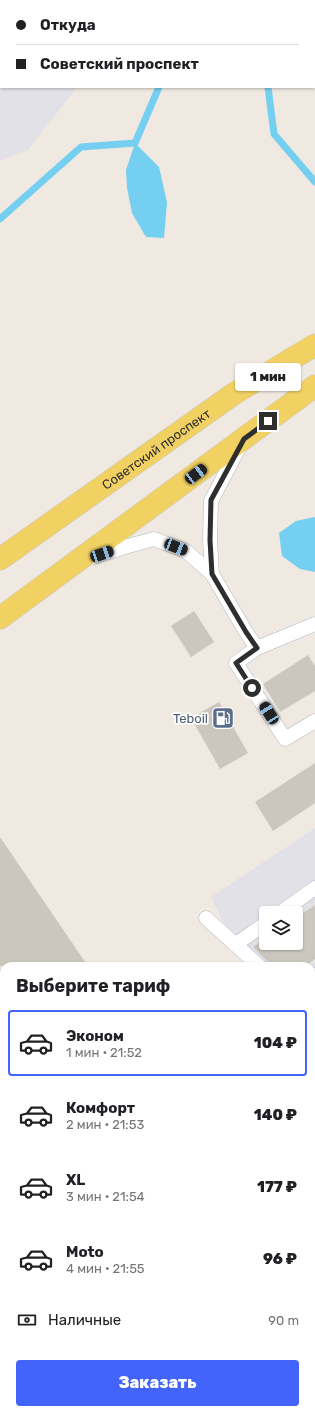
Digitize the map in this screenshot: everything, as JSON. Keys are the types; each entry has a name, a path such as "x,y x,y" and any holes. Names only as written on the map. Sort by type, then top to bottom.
{"main road":[{"name":"Советский проспект","path":"0,559 235,393 315,345"},
{"path":"0,618 315,386"}],"lane":[{"path":"212,574 210,540 211,500 244,439"},
{"path":"76,563 154,539 186,551 212,574 257,648"},
{"path":"315,624 257,648 236,663 285,739 315,721"},
{"path":"290,906 315,888"},
{"path":"206,918 255,962"},
{"path":"236,944 259,928"}],"shaded area":[{"path":"0,88 76,88 28,150 0,161"},
{"path":"315,828 315,962 242,962 211,897"}],"water":[{"path":"135,143 159,167 167,202 164,238 146,237 132,213 127,188 126,170"},
{"path":"315,517 315,572 300,569 282,556 279,533 296,521"}],"building":[{"path":"194,611 214,642 191,657 171,626"},
{"path":"308,655 315,666 315,691 280,712 263,684"},
{"path":"219,702 248,753 220,769 191,718"},
{"path":"315,763 315,803 273,831 255,802"},
{"path":"0,837 85,962 0,962"},
{"path":"315,905 315,959 311,962 268,962 253,947 259,943 259,950 303,950 303,913"}],"waterway":[{"path":"0,219 81,147 135,143 159,88"},
{"path":"268,88 274,134 315,182"}],"place":[{"name":"Teboil","path":"223,718"}],"route":[{"path":"252,688 236,663 257,648 212,574 210,540 211,500 244,439 268,421"}]}
